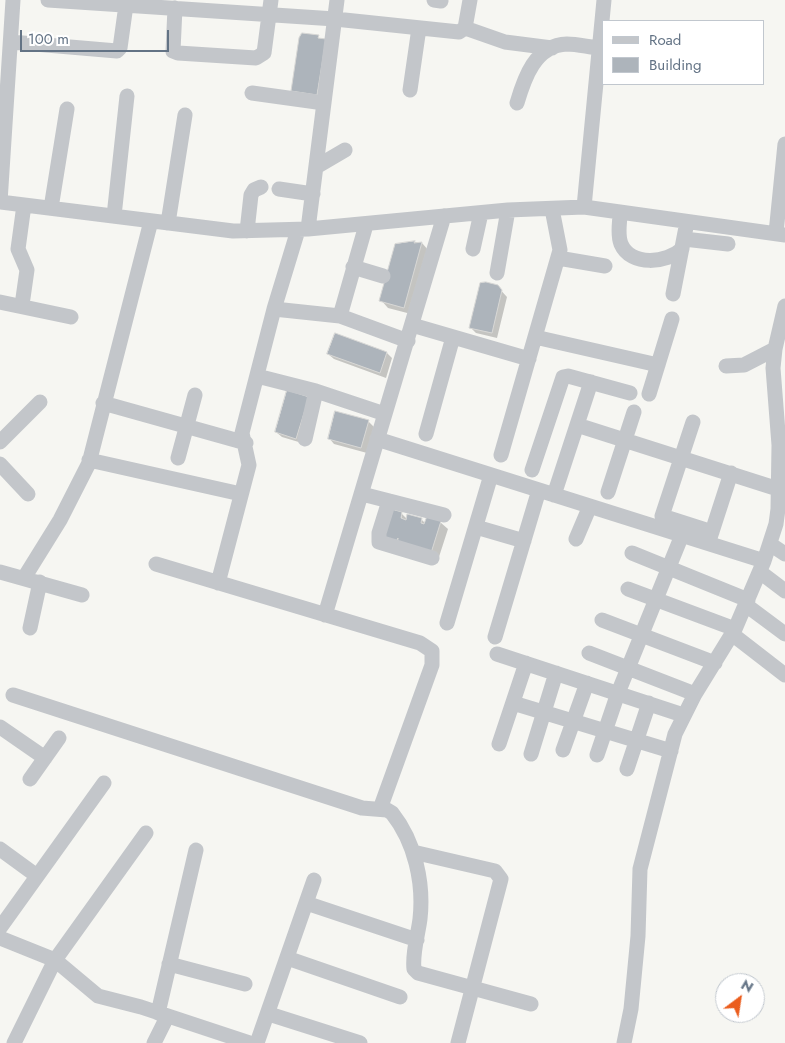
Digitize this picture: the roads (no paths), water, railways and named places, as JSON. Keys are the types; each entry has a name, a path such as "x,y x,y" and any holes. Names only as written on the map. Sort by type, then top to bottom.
{"street":[{"path":"13,0 0,202 247,231 303,230 481,212 584,207 780,234 785,144"},
{"path":"48,0 126,5 147,3 175,8 213,5 271,7 335,19 459,32 465,28 470,0"},
{"path":"218,582 249,465 246,444 242,433 274,309 303,230 313,194 337,0"},
{"path":"584,207 604,0"},
{"path":"11,42 117,51 120,48 126,5"},
{"path":"175,8 173,51 178,53 256,58 264,53 271,7"},
{"path":"410,90 419,28"},
{"path":"465,28 505,42 552,48 567,44 598,48"},
{"path":"517,103 530,68 552,48"},
{"path":"252,93 324,103"},
{"path":"114,216 127,96"},
{"path":"51,208 67,109"},
{"path":"168,223 185,115"},
{"path":"316,167 345,150"},
{"path":"247,231 251,195 254,190 261,187"},
{"path":"279,189 313,194"},
{"path":"22,305 27,270 18,249 24,205"},
{"path":"501,455 558,258 560,243 552,209"},
{"path":"496,273 508,210"},
{"path":"473,250 481,212"},
{"path":"620,213 619,234 621,242 624,250 632,255 653,261 666,260 683,244 728,244"},
{"path":"325,614 444,216"},
{"path":"24,578 60,520 80,483 89,460 151,221"},
{"path":"673,294 687,222"},
{"path":"340,316 366,225"},
{"path":"558,258 605,266"},
{"path":"353,267 383,276"},
{"path":"0,302 22,305 71,317"},
{"path":"624,1043 631,1009 638,936 640,869 671,751 683,715 715,663 747,603 782,511 778,489 782,474 782,445 773,368 775,349 785,306"},
{"path":"274,309 340,316 408,341"},
{"path":"649,394 672,319"},
{"path":"412,325 529,359"},
{"path":"426,434 453,337"},
{"path":"535,337 658,366"},
{"path":"726,366 744,365 775,349"},
{"path":"257,376 316,391 385,414"},
{"path":"532,470 563,377 568,376 630,393"},
{"path":"554,495 591,382"},
{"path":"305,439 316,391"},
{"path":"178,458 195,394"},
{"path":"0,442 40,402"},
{"path":"103,404 246,444"},
{"path":"608,492 634,412"},
{"path":"693,422 662,516 710,538 762,566 785,591"},
{"path":"577,425 778,489"},
{"path":"377,439 682,535 710,538"},
{"path":"89,460 241,494"},
{"path":"0,464 28,494"},
{"path":"710,538 731,473"},
{"path":"447,623 491,475"},
{"path":"494,637 539,490"},
{"path":"362,494 444,515"},
{"path":"389,501 377,539 379,542 432,558"},
{"path":"576,539 590,506"},
{"path":"476,526 524,541"},
{"path":"596,755 618,693 658,600 682,535"},
{"path":"770,544 785,554"},
{"path":"632,553 670,567 747,603 785,634"},
{"path":"156,564 420,643 432,651 432,665 380,809"},
{"path":"0,572 82,595"},
{"path":"30,628 40,582"},
{"path":"628,589 733,631 785,675"},
{"path":"602,620 715,663"},
{"path":"589,653 695,694"},
{"path":"497,654 683,715"},
{"path":"499,744 526,663"},
{"path":"531,754 556,673"},
{"path":"563,750 587,683"},
{"path":"13,695 362,808 380,809 392,813 398,820 413,852 420,891 420,918 414,965 418,973 531,1004"},
{"path":"513,703 671,751"},
{"path":"627,769 649,704"},
{"path":"0,727 45,758"},
{"path":"30,779 59,738"},
{"path":"0,928 104,783"},
{"path":"14,1043 54,960 146,833"},
{"path":"0,849 38,876"},
{"path":"154,1043 163,1015 169,964 196,850"},
{"path":"413,852 495,871 500,875 500,886 458,1043"},
{"path":"257,1043 269,1014 314,880"},
{"path":"306,903 417,940"},
{"path":"0,938 54,960 98,996 163,1015 217,1039 250,1043"},
{"path":"287,958 400,997"},
{"path":"169,964 245,984"},
{"path":"269,1014 360,1043"}]}
